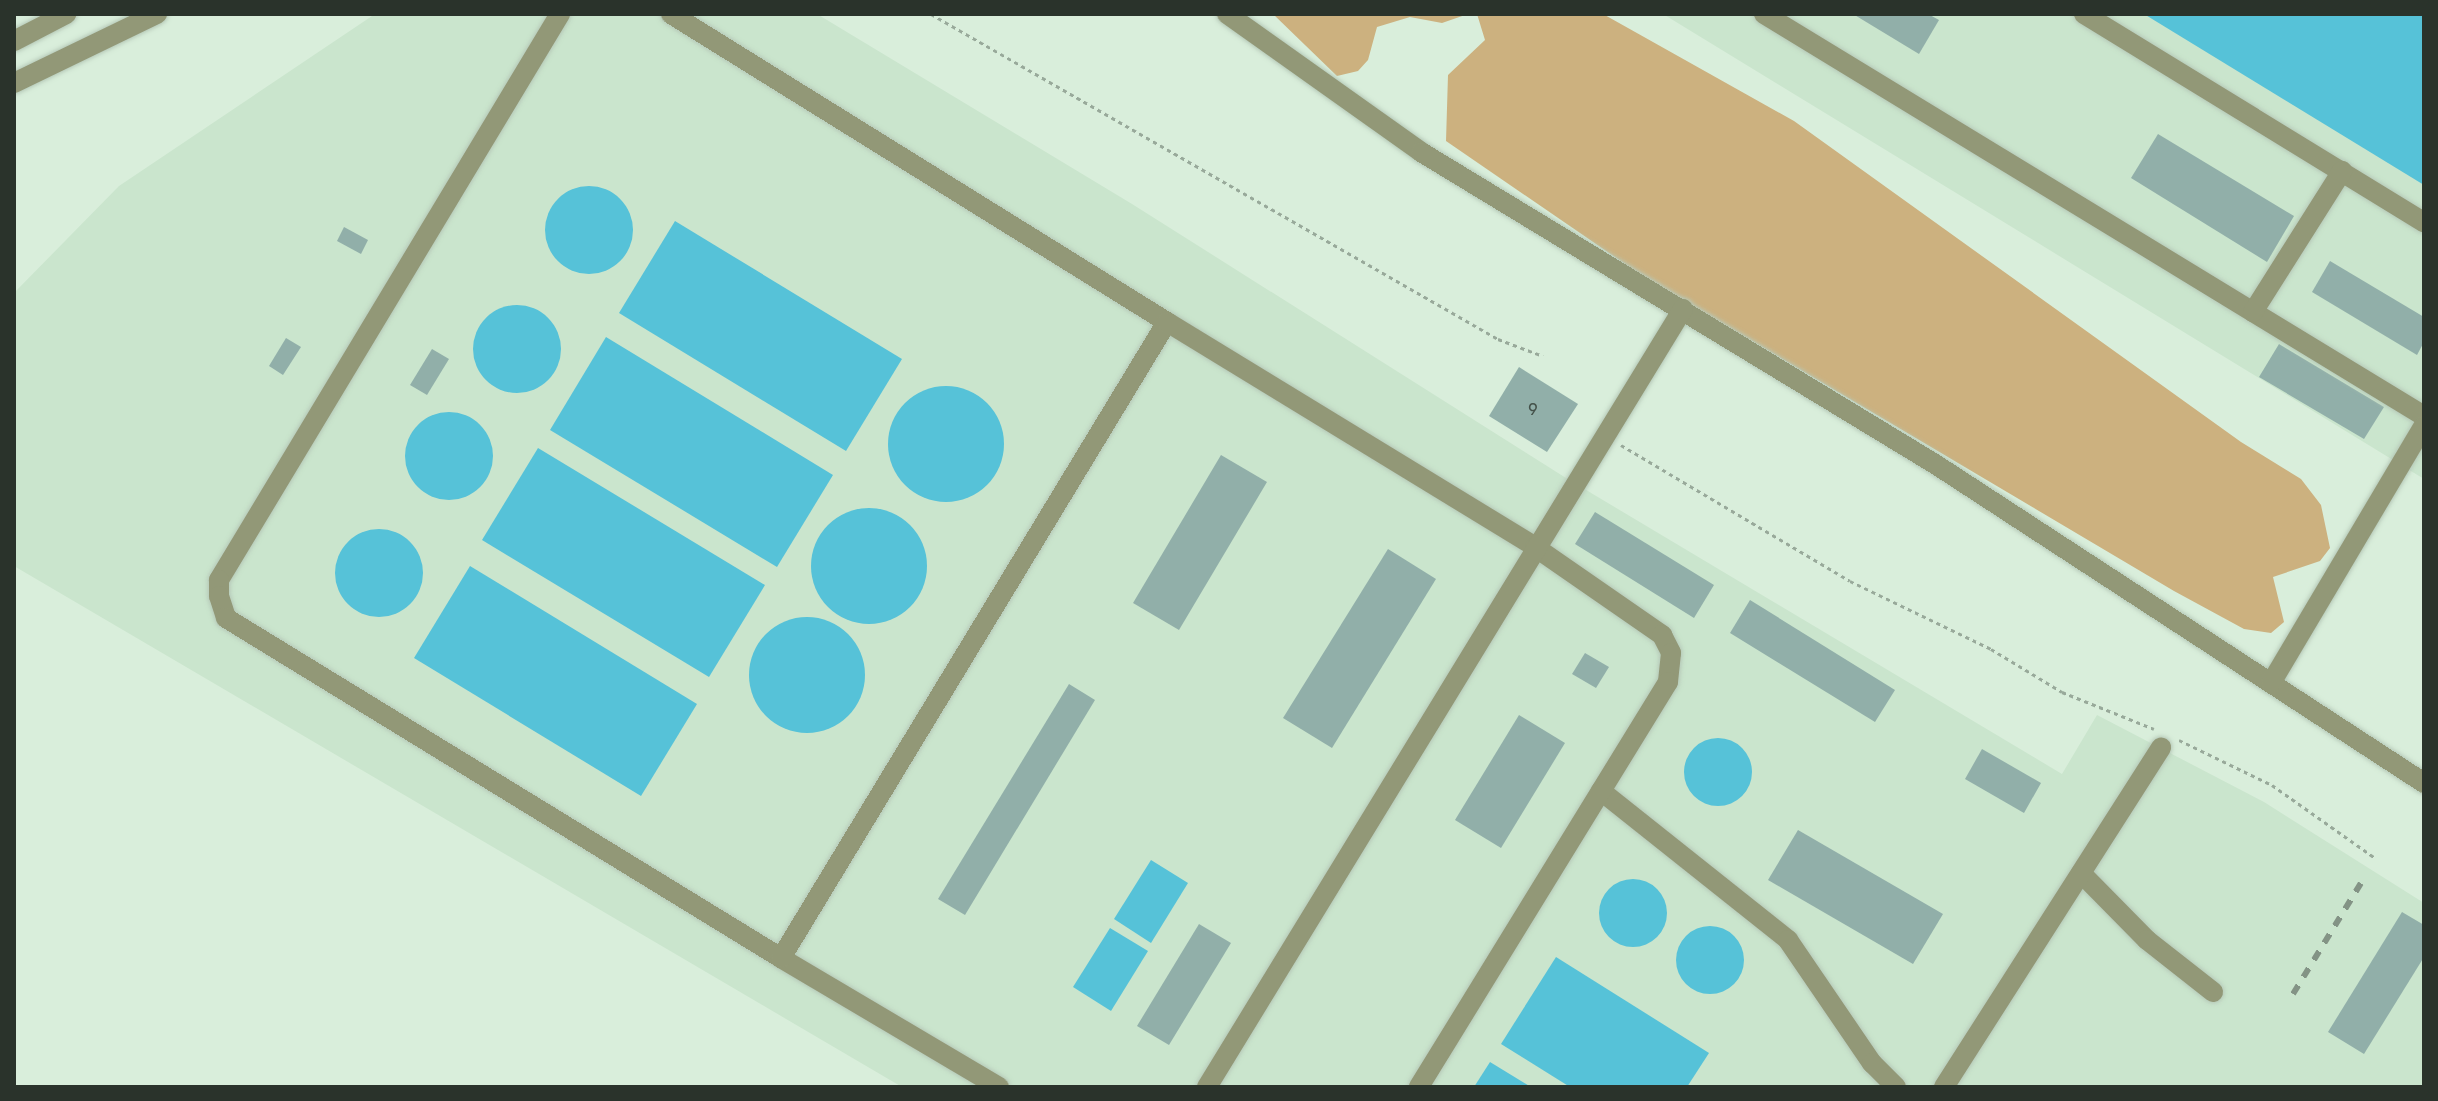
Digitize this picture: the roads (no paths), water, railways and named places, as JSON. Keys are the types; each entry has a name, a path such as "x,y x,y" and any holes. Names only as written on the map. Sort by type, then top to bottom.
{"street":[{"path":"14,41 66,14"},
{"path":"14,83 157,14"},
{"path":"560,14 219,580 219,596 226,618 781,958 999,1087"},
{"path":"671,14 1535,547 1662,635 1671,653 1668,682 1419,1087"},
{"path":"1227,14 1421,152 1935,464 2424,783"},
{"path":"1764,14 2424,416"},
{"path":"2084,14 2424,222"},
{"path":"2253,312 2342,171"},
{"path":"1207,1087 1683,309"},
{"path":"781,958 1167,322"},
{"path":"2271,683 2424,425"},
{"path":"1944,1087 2167,740"},
{"path":"1601,791 1788,940 1872,1063 1896,1087"},
{"path":"2081,873 2147,940 2213,992"}],"water":[{"path":"2144,14 2424,14 2424,185"},
{"path":"589,186 614,193 626,205 633,230 626,255 614,267 589,274 564,267 552,255 545,230 552,205 564,193"},
{"path":"675,221 902,359 846,451 619,313"},
{"path":"517,305 542,312 554,324 561,349 554,374 542,386 517,393 492,386 480,374 473,349 480,324 492,312"},
{"path":"606,337 833,475 777,567 550,430"},
{"path":"946,386 968,390 987,403 1000,422 1004,444 1000,466 987,485 968,498 946,502 924,498 905,485 892,466 888,444 892,422 905,403 924,390"},
{"path":"449,412 474,419 486,431 493,456 486,481 474,493 449,500 424,493 412,481 405,456 412,431 424,419"},
{"path":"538,448 765,585 709,677 482,540"},
{"path":"869,508 891,512 910,525 923,544 927,566 923,588 910,607 891,620 869,624 847,620 828,607 815,588 811,566 815,544 828,525 847,512"},
{"path":"379,529 404,536 416,548 423,573 416,598 404,610 379,617 354,610 342,598 335,573 342,548 354,536"},
{"path":"470,566 697,704 641,796 414,658"},
{"path":"807,617 829,621 848,634 861,653 865,675 861,697 848,716 829,729 807,733 785,729 766,716 753,697 749,675 753,653 766,634 785,621"},
{"path":"1725,738 1746,753 1752,772 1750,785 1742,796 1725,806 1711,806 1694,796 1686,785 1684,765 1694,748 1705,740"},
{"path":"1151,860 1188,883 1151,943 1114,919"},
{"path":"1640,879 1661,894 1667,913 1665,926 1657,937 1640,947 1626,947 1609,937 1601,926 1599,906 1609,889 1620,881"},
{"path":"1717,926 1738,941 1744,960 1742,973 1734,984 1717,994 1703,994 1686,984 1678,973 1676,953 1686,936 1697,928"},
{"path":"1110,928 1148,951 1111,1011 1073,987"},
{"path":"1556,957 1709,1053 1687,1087 1570,1087 1501,1044"},
{"path":"1490,1062 1531,1087 1474,1087"}],"railway":[{"path":"2293,994 2361,883"}]}
